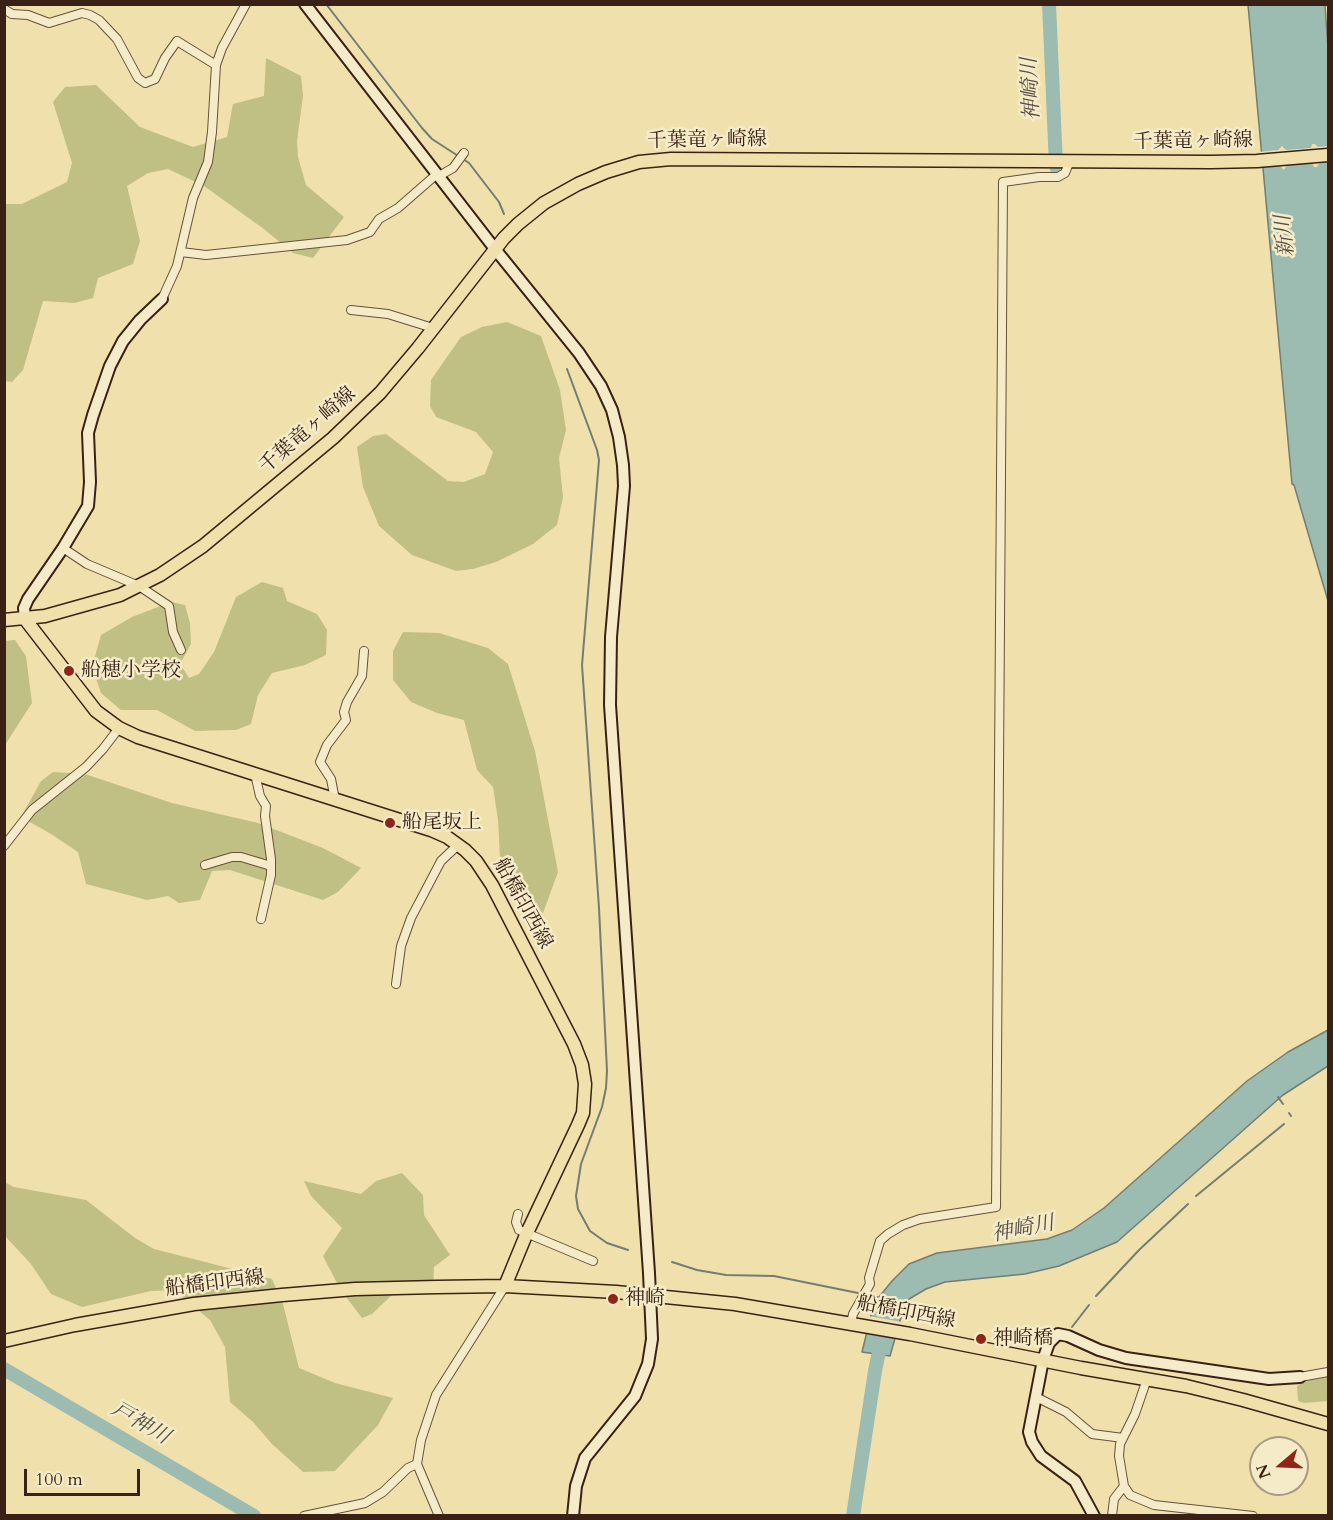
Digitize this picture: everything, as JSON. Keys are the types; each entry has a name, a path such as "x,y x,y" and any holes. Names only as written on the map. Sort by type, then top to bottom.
{"main road":[{"name":"千葉竜ヶ崎線","path":"4,620 59,613 120,595 181,562 333,438 380,393 495,249 518,224 544,203 578,184 639,162 689,159 1257,161 1329,155"},
{"name":"船橋印西線","path":"24,619 85,698 106,720 118,728 431,830 458,845 476,861 492,885 574,1044 585,1079 580,1119 505,1286"},
{"name":"船橋印西線","path":"4,1341 75,1324 194,1304 355,1289 505,1286 650,1294 757,1307 852,1323 1186,1386 1329,1424"}],"street":[{"path":"24,619 24,608 28,599 63,549 88,506 90,482 88,433 110,366 123,341 162,299 181,252 193,198 208,162 216,65 222,48 246,4"},
{"path":"305,4 495,249 562,330 594,374 612,410 622,451 624,486 611,637 610,705 652,1328 648,1364 635,1396 585,1458 576,1486 573,1515"},
{"path":"4,9 12,14 28,15 49,23 82,13 90,15 99,20 117,39 138,78 145,83 155,79 165,58 177,41 216,65"},
{"path":"181,252 206,255 347,240 370,232 379,219 398,208 438,175 453,168 464,153"},
{"path":"852,1323 853,1314 870,1284 869,1278 880,1241 888,1234 920,1219 996,1207 1003,182 1058,177 1065,173 1060,162"},
{"path":"351,310 388,314 433,328"},
{"path":"63,549 87,564 139,586 169,606 173,632 181,650"},
{"path":"335,800 330,779 320,762 327,745 346,720 344,712 347,702 362,676 364,651"},
{"path":"4,846 32,810 104,750 118,728"},
{"path":"255,774 260,796 266,806 265,816 271,866 266,904 261,919"},
{"path":"396,984 402,946 411,918 441,861 458,845"},
{"path":"205,865 232,857 241,857 271,866"},
{"path":"518,1214 517,1227 526,1235 593,1261"},
{"path":"439,1515 417,1464 421,1440 436,1395 505,1286"},
{"path":"1094,1515 1075,1481 1041,1456 1032,1442 1029,1431 1043,1360 1049,1343 1058,1334 1126,1358 1269,1379 1329,1372"},
{"path":"1147,1379 1135,1414 1123,1438 1119,1456 1124,1486 1130,1495 1154,1505 1253,1515"},
{"path":"1036,1397 1066,1412 1092,1434 1123,1438"},
{"path":"304,1515 365,1503 383,1492 408,1468 417,1464"},
{"path":"1112,1515 1114,1499 1124,1486"}],"shaded area":[{"path":"266,58 301,76 303,96 297,141 298,157 306,185 344,217 313,258 293,253 204,186 168,169 148,173 127,186 140,241 133,264 98,278 93,298 74,303 43,301 23,370 12,382 5,381 5,204 22,204 67,182 72,163 53,102 65,87 96,85 140,127 193,147 227,137 233,104 264,96"},
{"path":"507,322 541,336 560,390 566,430 559,458 563,497 557,525 533,544 496,562 456,571 412,555 379,526 363,487 357,447 373,436 386,434 448,481 464,482 485,474 493,452 476,432 436,417 430,406 431,380 461,337 482,327"},
{"path":"262,582 283,588 287,601 317,614 327,630 326,655 305,665 272,673 258,695 251,724 236,730 195,731 157,710 121,710 101,693 92,667 101,635 132,617 171,602 185,605 190,623 191,644 180,664 189,678 199,674 214,652 236,597"},
{"path":"403,632 439,633 488,648 508,664 535,751 558,872 543,913 531,907 514,889 500,858 493,787 477,770 464,720 437,713 411,702 393,680 393,651"},
{"path":"15,640 26,656 32,703 5,745 5,641"},
{"path":"53,772 85,774 172,803 258,823 323,848 361,868 338,892 323,900 230,870 212,871 200,900 179,903 168,896 147,900 86,884 78,852 21,817 41,781"},
{"path":"402,1173 423,1195 424,1215 450,1255 434,1267 433,1293 393,1294 372,1314 362,1318 340,1289 323,1256 342,1228 311,1196 304,1181 361,1194 376,1181"},
{"path":"4,1182 14,1187 86,1200 135,1238 154,1249 272,1279 283,1304 299,1368 335,1383 393,1398 378,1425 335,1471 303,1472 230,1402 225,1347 210,1320 174,1290 151,1291 82,1307 51,1294 31,1264 5,1236"},
{"path":"1328,1376 1328,1401 1304,1403 1298,1401 1297,1386 1309,1379"}],"water":[{"name":"新川","path":"1248,5 1325,5 1328,48 1328,601 1292,484"},
{"path":"1328,1030 1328,1066 1283,1095 1117,1242 1059,1266 1025,1274 945,1282 926,1289 909,1299 902,1314 890,1356 862,1352 873,1307 868,1301 870,1297 879,1297 909,1264 937,1253 1047,1239 1072,1230 1104,1208 1247,1081 1288,1052"}],"pier":[{"path":"1312,144 1318,147 1328,146 1328,162 1320,162 1317,167 1314,167 1312,163 1287,165 1284,170 1280,166 1260,168 1259,152 1278,150 1282,146 1286,150 1311,148"},
{"path":"868,1316 902,1322 899,1336 864,1330"}],"waterway":[{"path":"326,4 422,128 432,139 469,163 499,202 504,214"},
{"name":"神崎川","path":"1049,4 1058,171"},
{"path":"567,369 599,460 582,665 599,908 607,1071 602,1107 581,1164 576,1196 578,1209 590,1231 607,1243 628,1250"},
{"path":"1278,1097 1283,1104"},
{"path":"1196,1196 1284,1124"},
{"path":"1096,1296 1139,1250 1188,1204"},
{"path":"672,1262 697,1270 726,1275 774,1276 858,1293"},
{"path":"1072,1327 1089,1305"},
{"name":"神崎川","path":"853,1516 882,1337"},
{"name":"戸神川","path":"4,1369 254,1516"}],"place":[{"name":"船穂小学校","path":"69,671"},
{"name":"船尾坂上","path":"390,823"},
{"name":"神崎","path":"613,1299"},
{"name":"神崎橋","path":"981,1339"}]}
